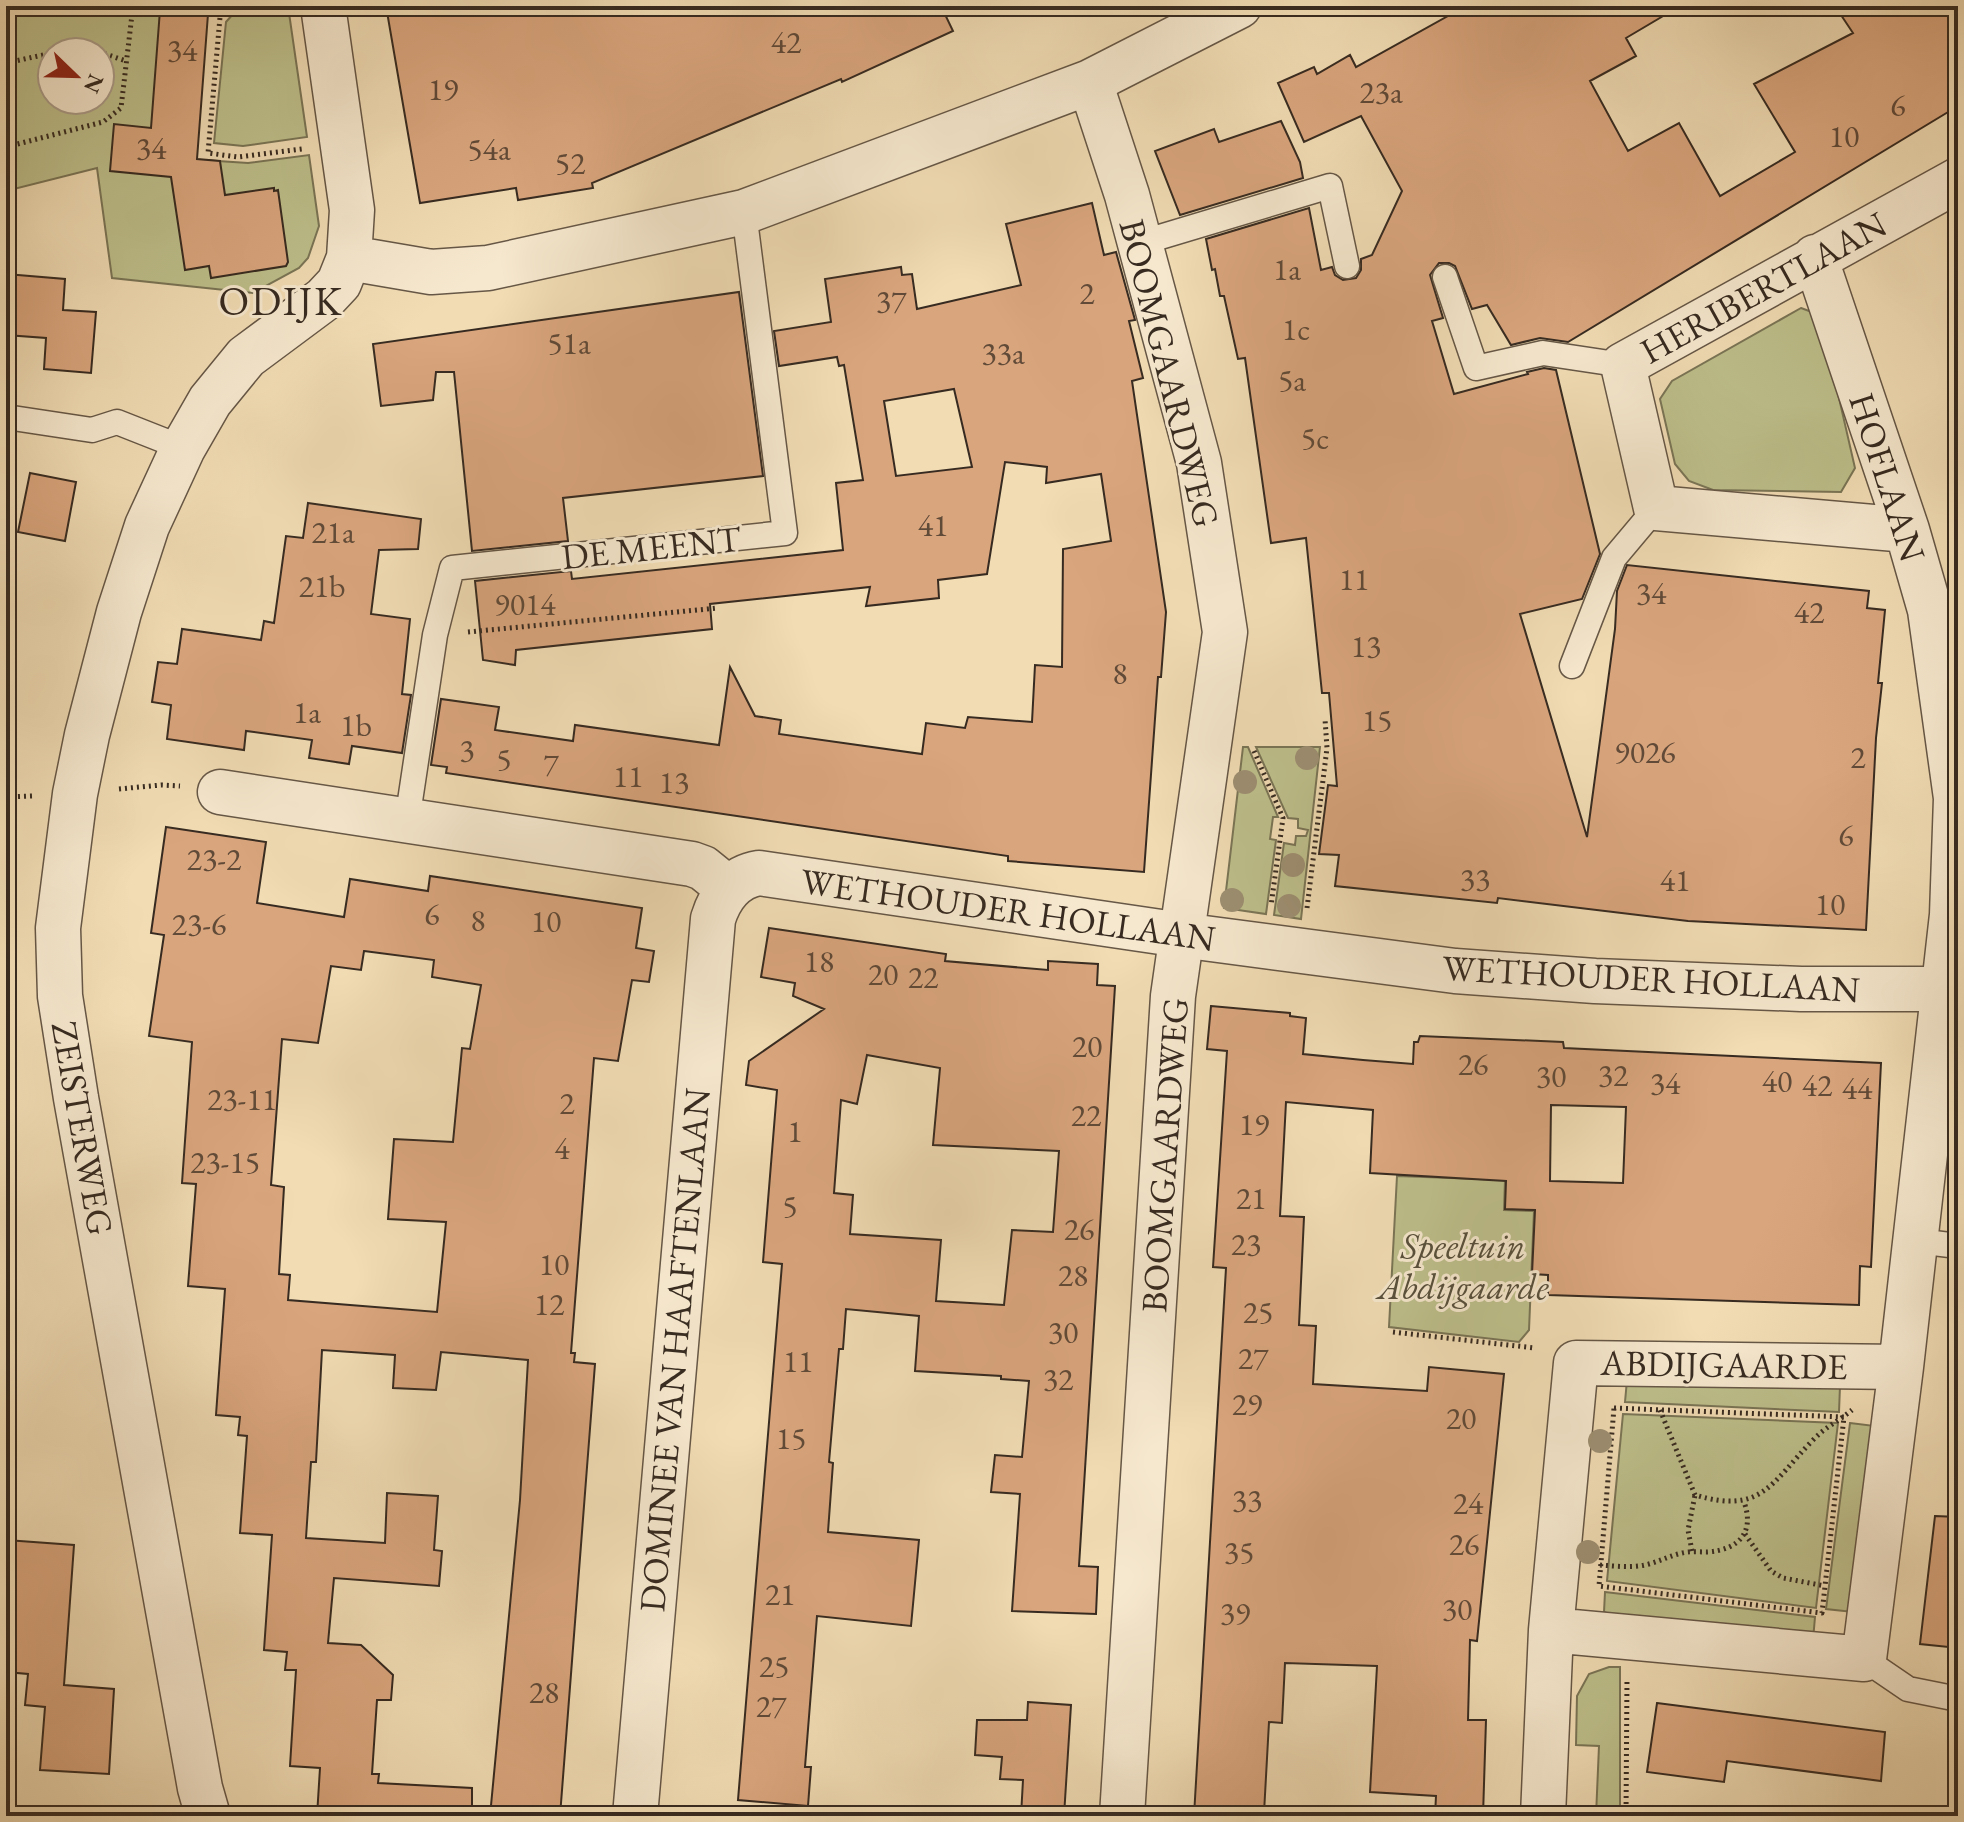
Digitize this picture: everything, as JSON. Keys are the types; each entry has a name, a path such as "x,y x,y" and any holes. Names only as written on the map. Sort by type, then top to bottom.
{"street":[{"name":"ZEISTERWEG","path":"208,1816 200,1788 60,996 61,795 87,735 119,612 147,526 183,448 210,401 246,357 324,299 339,283 349,258 352,210 323,6"},
{"path":"349,258 431,272 488,268 744,212 1090,82 1239,6"},
{"name":"BOOMGAARDWEG","path":"1090,82 1140,243 1199,463 1225,632 1173,996 1122,1816"},
{"name":"HERIBERTLAAN","path":"1656,508 1623,365 1958,180"},
{"name":"HOFLAAN","path":"1815,257 1907,530 1930,610 1956,798 1951,989"},
{"path":"1656,508 1907,530"},
{"path":"220,792 692,864 703,868 729,889"},
{"name":"WETHOUDER HOLLAAN","path":"729,889 739,880 759,873 1181,935 1455,971 1595,981 1801,989 1951,989"},
{"name":"DOMINEE VAN HAAFTENLAAN","path":"635,1816 710,949 718,903 729,889"},
{"name":"ABDIJGAARDE","path":"1864,1659 1901,1367 1937,1243 1951,989"},
{"name":"ABDIJGAARDE","path":"1543,1816 1551,1630 1576,1363 1901,1367"},
{"path":"1551,1630 1864,1659"}],"lane":[{"path":"1140,243 1330,186 1347,266"},
{"name":"DE MEENT","path":"407,821 435,635 452,568 785,533 744,212"},
{"path":"1445,277 1476,368 1543,353 1623,365"},
{"path":"6,417 92,430 117,422 183,448"},
{"path":"1572,666 1614,558 1656,508"},
{"path":"1864,1659 1908,1689 1958,1699"}],"path":[{"path":"6,147 103,122 121,108 133,6"},
{"path":"221,6 208,157 238,157 343,143"},
{"path":"6,63 36,56"},
{"path":"116,58 126,61"},
{"path":"435,635 718,608"},
{"path":"1284,949 1327,748 1325,719"},
{"path":"1251,744 1283,818 1284,949"},
{"path":"6,797 161,785 220,792"},
{"path":"1393,1332 1565,1352 1614,1408 1599,1586 1822,1613 1844,1417"},
{"path":"1614,1408 1844,1417"},
{"path":"1659,1410 1695,1495 1688,1530 1692,1551"},
{"path":"1695,1495 1728,1503 1744,1502 1779,1477 1826,1427 1844,1417"},
{"path":"1600,1565 1644,1565 1692,1551 1721,1550 1745,1534 1749,1515 1744,1502"},
{"path":"1745,1534 1762,1563 1771,1571 1783,1578 1825,1586"},
{"path":"1626,1816 1627,1637"}],"green space":[{"path":"6,6 162,6 188,159 248,163 309,155 319,226 308,258 299,268 253,293 112,278 97,168 6,191"},
{"path":"240,6 288,6 307,137 243,146 214,143 226,22"},
{"path":"1801,308 1820,315 1855,468 1841,492 1713,490 1689,481 1675,464 1660,399 1672,381"},
{"path":"1243,747 1248,747 1278,817 1273,817 1270,839 1276,840 1266,914 1224,908"},
{"path":"1256,747 1320,747 1301,919 1274,915 1284,843 1295,845 1296,836 1306,836 1308,830 1298,828 1298,819 1288,818"},
{"name":"Speeltuin Abdijgaarde","path":"1397,1176 1505,1180 1504,1210 1534,1211 1529,1330 1519,1342 1389,1327"},
{"path":"1627,1380 1840,1386 1839,1412 1625,1402"},
{"path":"1623,1414 1838,1423 1816,1608 1607,1581"},
{"path":"1850,1423 1875,1426 1853,1612 1826,1609"},
{"path":"1605,1592 1815,1617 1813,1640 1618,1617 1604,1612"},
{"path":"1609,1667 1620,1667 1620,1816 1596,1816 1599,1746 1576,1745 1577,1696 1589,1674"}],"building":[{"path":"386,6 941,6 953,31 842,82 841,79 592,183 593,188 518,200 516,188 420,203"},
{"path":"1466,6 1680,6 1626,38 1636,56 1590,81 1628,151 1679,123 1720,196 1795,152 1754,84 1853,33 1835,6 1958,6 1958,106 1568,342 1540,338 1511,345 1487,305 1472,309 1455,266 1439,263 1430,275 1443,318 1432,321 1454,394 1544,368 1556,370 1600,554 1582,599 1520,614 1587,837 1615,629 1617,591 1627,565 1869,591 1867,608 1885,610 1878,683 1882,683 1876,738 1866,930 1688,921 1498,898 1497,903 1335,886 1339,855 1319,854 1328,785 1337,786 1329,693 1322,693 1306,538 1271,543 1245,358 1238,359 1224,296 1220,296 1206,239 1309,208 1321,270 1332,267 1335,275 1343,280 1356,278 1361,270 1361,259 1372,255 1402,191 1361,116 1304,142 1278,83 1314,67 1317,74 1350,55 1356,67"},
{"path":"160,10 208,14 197,159 220,161 225,195 278,190 288,262 286,266 211,278 209,266 185,270 171,177 110,171 114,124 151,128"},
{"path":"1281,121 1300,162 1303,178 1180,215 1155,151 1214,129 1219,142"},
{"path":"1092,203 1104,255 1116,252 1135,320 1129,321 1143,378 1132,381 1166,612 1161,677 1158,677 1144,872 1008,861 1008,856 446,773 447,767 431,765 441,699 499,707 495,730 573,741 575,725 719,745 730,667 755,716 781,720 779,734 922,754 926,723 965,728 968,717 1032,722 1035,665 1062,667 1063,549 1111,541 1101,474 1046,483 1047,467 1005,462 987,574 938,580 939,598 866,606 870,587 710,604 712,629 516,650 515,665 483,660 475,581 571,571 572,579 843,550 836,483 863,480 844,365 839,366 837,357 779,366 774,331 831,322 825,279 901,267 902,275 912,274 917,309 1021,285 1006,224","holes":["954,389 972,467 896,476 884,401"]},
{"path":"6,274 65,279 63,310 96,312 91,373 44,369 46,338 6,335"},
{"path":"739,292 763,476 563,498 568,541 472,551 454,372 436,372 433,400 381,406 373,344"},
{"path":"30,473 76,482 65,541 18,532"},
{"path":"308,503 421,519 418,549 379,550 371,614 410,619 402,694 411,695 402,753 352,746 349,764 309,758 312,740 246,731 244,750 167,739 171,705 152,702 158,662 177,664 182,629 261,640 264,621 274,623 286,536 303,538"},
{"path":"166,827 266,842 257,903 344,917 350,879 428,891 430,876 642,908 636,948 654,951 649,982 632,980 618,1061 594,1058 571,1353 575,1353 574,1362 595,1364 560,1816 490,1816 520,1500 528,1360 441,1352 436,1390 393,1388 395,1355 322,1350 316,1462 311,1462 306,1538 385,1543 387,1493 438,1496 434,1550 442,1551 439,1586 334,1578 328,1643 361,1645 393,1675 391,1700 377,1700 372,1774 379,1774 378,1783 472,1788 472,1816 317,1816 320,1768 290,1766 296,1670 285,1670 287,1652 264,1650 272,1535 240,1533 247,1436 238,1435 240,1417 216,1415 225,1289 188,1286 196,1184 182,1183 192,1042 149,1036 164,935 151,933","holes":["364,951 434,960 432,977 481,985 470,1049 462,1048 453,1142 394,1139 388,1219 446,1222 437,1312 288,1300 290,1275 279,1274 284,1187 271,1185 282,1039 318,1043 331,966 361,970"]},
{"path":"769,928 946,954 945,961 1048,970 1048,961 1098,964 1097,985 1115,986 1079,1566 1098,1567 1096,1614 1012,1611 1020,1494 991,1492 995,1455 1022,1457 1029,1381 1001,1379 1001,1376 915,1371 919,1316 846,1309 843,1349 839,1349 829,1462 833,1463 828,1532 919,1540 911,1626 817,1616 805,1767 811,1767 808,1806 738,1800 782,1264 763,1262 777,1090 746,1085 749,1061 824,1009 793,996 795,983 761,977","holes":["867,1055 940,1068 933,1145 1059,1151 1053,1232 1012,1230 1004,1305 936,1301 941,1240 850,1234 853,1195 834,1193 841,1100 857,1104"]},
{"path":"1211,1006 1290,1013 1290,1016 1306,1018 1303,1054 1363,1060 1413,1064 1414,1042 1418,1042 1420,1036 1563,1042 1564,1048 1881,1063 1871,1267 1860,1266 1859,1305 1548,1295 1548,1275 1532,1274 1535,1210 1505,1209 1506,1181 1370,1173 1373,1110 1286,1102 1280,1216 1304,1217 1299,1325 1316,1326 1313,1384 1427,1391 1429,1367 1504,1374 1477,1641 1470,1640 1468,1720 1486,1720 1483,1816 1435,1816 1436,1796 1370,1792 1377,1666 1285,1663 1282,1723 1269,1722 1264,1813 1258,1816 1194,1816 1226,1268 1213,1267 1227,1051 1207,1049","holes":["1551,1105 1626,1107 1623,1183 1550,1181"]},
{"path":"1935,1516 1958,1517 1958,1648 1920,1644"},
{"path":"6,1540 74,1545 64,1685 114,1689 109,1774 40,1770 45,1707 25,1705 28,1674 6,1672"},
{"path":"1028,1702 1071,1705 1064,1816 1021,1816 1023,1780 1000,1779 1002,1757 975,1755 977,1720 1027,1720"},
{"path":"1657,1703 1885,1732 1881,1781 1727,1761 1724,1782 1647,1772"}],"district":[{"name":"ODIJK","path":"281,301"}]}
